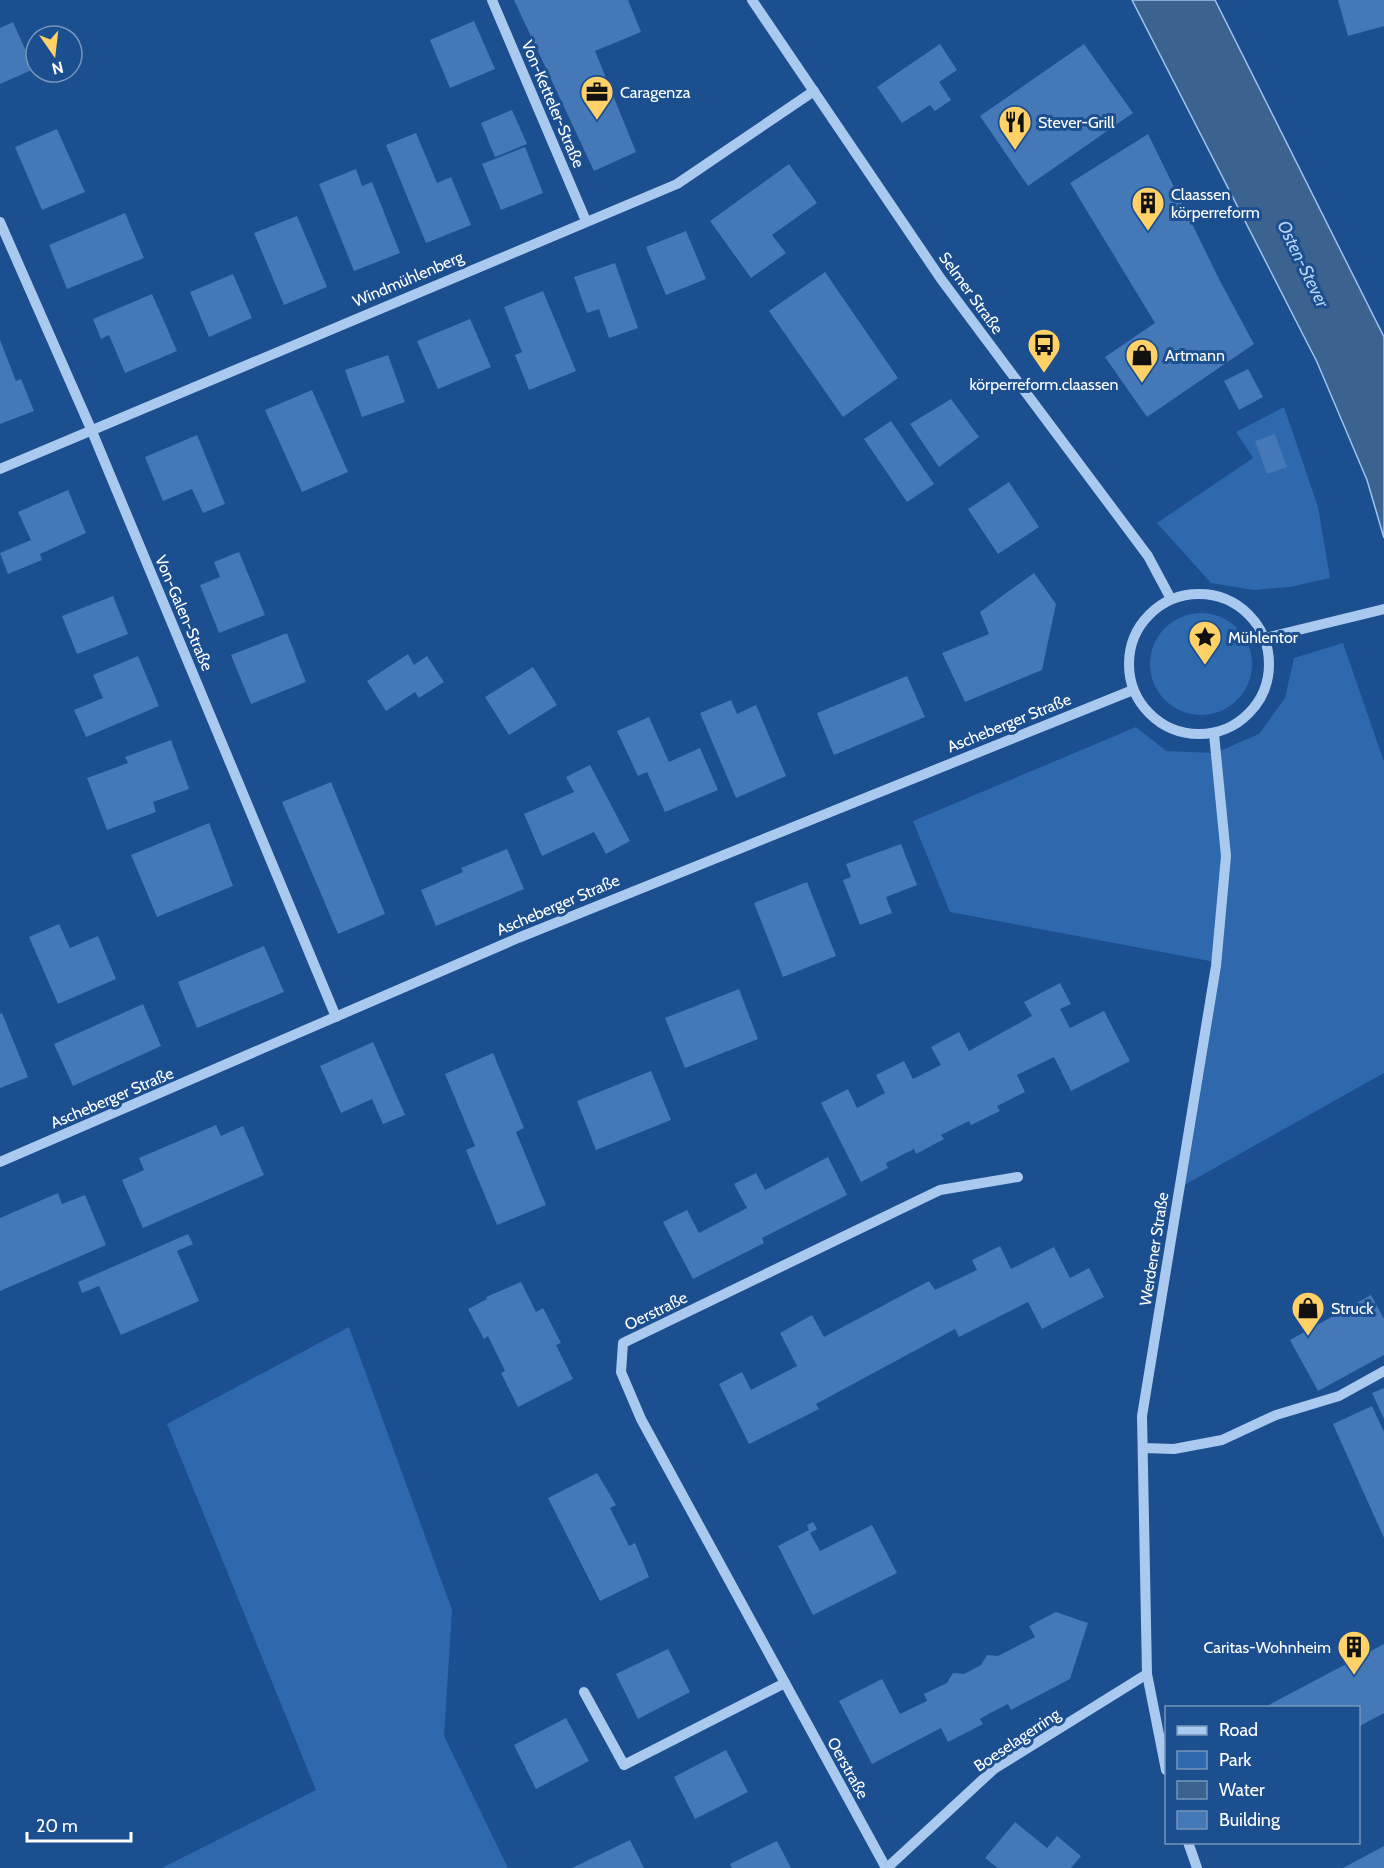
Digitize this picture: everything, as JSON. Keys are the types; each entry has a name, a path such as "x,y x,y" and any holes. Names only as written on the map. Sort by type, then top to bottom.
{"street":[{"name":"Von-Ketteler-Straße","path":"492,0 586,221"},
{"name":"Selmer Straße","path":"752,0 940,279 1148,556 1171,599"},
{"name":"Windmühlenberg","path":"0,469 677,184 813,91"},
{"name":"Von-Galen-Straße","path":"0,222 91,429 336,1017"},
{"path":"1195,594 1220,596 1241,607 1258,625 1265,638 1270,657 1269,675 1260,701 1241,721 1214,734 1194,735 1172,730 1152,717 1133,690 1129,654 1137,631 1152,612 1171,599 1195,594"},
{"path":"1265,638 1384,609"},
{"name":"Ascheberger Straße","path":"0,1162 706,860 1133,690"},
{"name":"Werdener Straße","path":"1165,1760 1147,1674 1142,1416 1216,966 1226,856 1214,734"},
{"name":"Oerstraße","path":"886,1868 641,1419 621,1372 623,1343 940,1190 1018,1177"},
{"path":"1143,1448 1174,1449 1222,1440 1276,1415 1339,1396 1384,1371"},
{"name":"Boeselagerring","path":"886,1868 994,1769 1147,1674"},
{"path":"584,1692 624,1765 785,1683"},
{"path":"1189,1844 1197,1868"}],"green space":[{"path":"1284,407 1318,507 1330,578 1290,587 1253,590 1211,583 1157,523 1253,458 1236,432"},
{"path":"1201,613 1221,617 1237,628 1248,644 1252,664 1248,684 1237,700 1221,711 1201,715 1181,711 1165,700 1154,684 1150,664 1154,644 1165,628 1181,617"},
{"path":"1343,643 1384,762 1384,1073 1179,1188 1215,962 950,912 913,821 1136,727 1166,751 1215,753 1259,734 1285,698 1294,658"},
{"path":"349,1327 452,1610 444,1736 508,1868 162,1868 316,1790 167,1424"}],"water":[{"name":"Osten-Stever","path":"1132,0 1215,0 1384,337 1384,538 1367,480 1317,362"}],"building":[{"path":"514,0 628,0 641,32 595,51 636,152 594,171"},
{"path":"1338,0 1384,0 1384,26 1348,36"},
{"path":"474,21 495,69 450,88 430,40"},
{"path":"13,22 24,47 24,73 0,84 0,28"},
{"path":"940,44 957,70 939,82 951,100 935,111 930,105 902,123 877,87"},
{"path":"1084,44 1133,113 1028,186 980,116"},
{"path":"512,110 527,144 495,157 481,123"},
{"path":"57,129 85,192 42,210 15,147"},
{"path":"416,133 437,183 451,177 471,225 426,243 386,145"},
{"path":"1148,134 1220,281 1254,344 1147,417 1105,357 1155,323 1070,183"},
{"path":"525,147 543,193 501,210 482,164"},
{"path":"789,164 817,203 772,235 786,253 751,278 710,221"},
{"path":"356,169 362,186 372,182 400,253 354,271 319,184"},
{"path":"125,213 144,258 67,289 49,245"},
{"path":"297,216 327,287 284,305 254,233"},
{"path":"686,231 706,279 666,295 646,247"},
{"path":"615,263 638,328 609,338 599,309 587,313 574,277"},
{"path":"825,272 898,378 843,417 769,311"},
{"path":"233,274 252,318 209,337 190,292"},
{"path":"543,291 576,371 529,390 515,355 522,352 504,307"},
{"path":"152,294 177,351 125,373 109,335 101,339 93,319"},
{"path":"470,319 491,367 438,389 417,341"},
{"path":"0,340 16,381 21,379 34,411 0,424"},
{"path":"388,355 405,402 362,417 345,370"},
{"path":"1248,369 1263,397 1239,410 1224,381"},
{"path":"312,390 348,472 302,492 265,410"},
{"path":"951,399 979,437 939,467 910,424"},
{"path":"891,421 934,484 907,502 864,439"},
{"path":"1275,434 1287,467 1267,474 1255,441"},
{"path":"197,435 225,504 203,513 192,489 163,501 145,457"},
{"path":"1009,482 1039,527 998,554 968,509"},
{"path":"68,490 86,533 40,554 42,560 8,574 0,553 31,540 18,512"},
{"path":"239,552 265,615 219,633 200,585 220,577 214,562"},
{"path":"1034,573 1056,604 1042,670 965,702 942,653 989,634 980,612"},
{"path":"113,596 128,634 77,654 62,616"},
{"path":"287,633 306,682 251,704 231,655"},
{"path":"408,654 414,665 427,656 444,682 419,698 415,692 386,711 367,681"},
{"path":"138,656 159,706 86,737 74,710 103,698 93,675"},
{"path":"533,667 557,705 509,735 485,697"},
{"path":"907,676 925,717 834,755 817,713"},
{"path":"731,700 737,714 756,705 786,776 736,798 700,713"},
{"path":"649,717 669,762 700,748 718,790 665,812 647,772 638,776 617,731"},
{"path":"171,740 189,789 153,802 156,812 107,830 87,778 128,763 125,757"},
{"path":"590,765 630,841 606,854 594,832 542,856 524,814 574,792 566,777"},
{"path":"331,782 385,914 338,934 282,802"},
{"path":"209,823 233,886 157,917 131,855"},
{"path":"901,844 917,885 886,897 892,913 860,925 843,880 851,877 846,864"},
{"path":"507,849 524,889 436,926 421,890 463,872 461,868"},
{"path":"807,882 836,956 783,977 754,903"},
{"path":"59,924 70,948 98,936 116,979 58,1004 29,937"},
{"path":"264,946 284,992 197,1028 178,982"},
{"path":"1060,983 1071,1004 1060,1009 1070,1028 1104,1011 1130,1061 1071,1091 1054,1057 1017,1075 1025,1092 997,1106 1000,1111 971,1125 969,1121 941,1135 944,1139 916,1154 914,1149 886,1163 888,1168 861,1182 821,1103 848,1089 857,1108 885,1093 876,1075 904,1061 913,1079 941,1065 931,1047 959,1032 969,1051 1032,1016 1024,1002"},
{"path":"739,989 758,1039 685,1068 665,1018"},
{"path":"143,1004 161,1046 73,1086 54,1044"},
{"path":"2,1013 28,1077 0,1088 0,1014"},
{"path":"373,1042 405,1115 383,1124 372,1099 341,1113 320,1066"},
{"path":"493,1053 524,1128 516,1132 546,1205 497,1225 466,1150 475,1146 445,1074"},
{"path":"651,1071 671,1120 596,1150 577,1101"},
{"path":"216,1125 221,1136 243,1126 264,1175 143,1228 122,1180 144,1170 139,1158"},
{"path":"828,1157 847,1195 762,1238 764,1243 693,1279 663,1222 687,1210 699,1233 747,1208 734,1184 756,1173 765,1190"},
{"path":"58,1193 62,1204 85,1195 106,1245 0,1291 0,1218"},
{"path":"188,1234 193,1244 177,1251 199,1301 121,1335 99,1286 82,1293 78,1282"},
{"path":"1000,1246 1011,1269 1054,1247 1070,1278 1089,1268 1104,1297 1042,1329 1028,1302 959,1337 955,1329 816,1404 819,1409 749,1444 719,1384 742,1372 751,1390 797,1366 780,1333 812,1315 824,1337 929,1281 935,1290 977,1270 972,1260"},
{"path":"521,1282 536,1312 543,1308 561,1343 556,1345 573,1379 518,1407 501,1373 505,1371 488,1336 484,1339 468,1309 487,1299 486,1297"},
{"path":"1371,1295 1384,1319 1384,1355 1318,1391 1290,1340"},
{"path":"1384,1388 1384,1419 1372,1393"},
{"path":"1372,1406 1384,1432 1384,1538 1333,1424"},
{"path":"597,1473 616,1505 610,1508 629,1546 635,1543 649,1577 600,1601 548,1498"},
{"path":"813,1522 817,1529 810,1533 820,1551 872,1525 897,1573 813,1615 778,1546 809,1530 807,1525"},
{"path":"1056,1612 1088,1623 1070,1679 1011,1710 1008,1704 994,1711 980,1719 983,1724 948,1742 941,1728 872,1764 839,1701 882,1679 900,1714 927,1701 924,1694 947,1683 953,1673 964,1674 981,1665 987,1655 998,1656 1035,1637 1029,1626"},
{"name":"Caritas-Wohnheim","path":"1384,1644 1384,1713 1360,1726 1360,1706 1267,1706"},
{"path":"668,1649 690,1692 638,1719 616,1674"},
{"path":"566,1718 589,1761 536,1789 514,1745"},
{"path":"726,1750 748,1792 695,1819 674,1777"},
{"path":"1015,1822 1047,1848 1057,1836 1081,1856 1071,1868 998,1868 985,1858"},
{"path":"630,1840 644,1868 572,1868"},
{"path":"777,1841 791,1868 732,1868 730,1864"},
{"path":"1384,1846 1384,1868 1343,1868"}],"place":[{"name":"Caragenza","path":"597,121"},
{"name":"Stever-Grill","path":"1015,151"},
{"name":"Claassen körperreform","path":"1148,232"},
{"name":"körperreform.claassen","path":"1044,374"},
{"name":"Artmann","path":"1142,384"},
{"name":"Mühlentor","path":"1205,666"},
{"name":"Struck","path":"1308,1337"},
{"name":"Caritas-Wohnheim","path":"1354,1676"}]}
